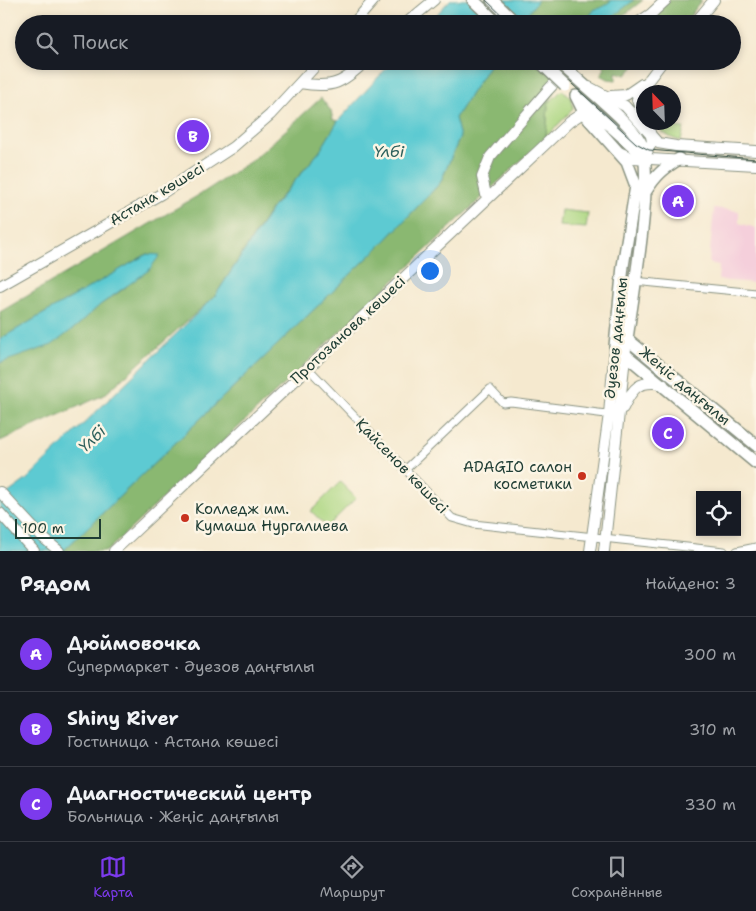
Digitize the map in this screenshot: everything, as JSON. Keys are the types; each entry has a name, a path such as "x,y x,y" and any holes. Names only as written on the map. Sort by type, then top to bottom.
{"main road":[{"path":"361,15 374,0"},
{"path":"416,15 434,0"},
{"path":"473,0 489,15"},
{"path":"492,0 508,15"},
{"path":"650,15 666,0"},
{"path":"702,15 714,0"},
{"name":"Астана көшесі","path":"0,286 160,194 233,147 270,115 312,70"},
{"path":"300,83 332,86 349,77 356,70"},
{"path":"548,70 646,157"},
{"path":"567,70 638,139 650,146 670,145 756,151"},
{"path":"487,199 482,176 490,157 567,70"},
{"path":"611,96 626,95 646,80 655,70"},
{"path":"578,80 611,96 636,116"},
{"path":"644,85 646,80"},
{"name":"Әуезов даңғылы","path":"576,96 584,112 631,169 636,186 623,266 615,346 614,415 616,443 604,551"},
{"name":"Протозанова көшесі","path":"114,551 569,122 584,112"},
{"path":"646,157 652,141 648,130"},
{"path":"650,130 658,142 670,145"},
{"path":"638,139 646,157"},
{"path":"616,150 634,158 646,157 756,165"},
{"name":"Әуезов даңғылы","path":"590,551 605,441 614,415 626,354 644,195 646,157"},
{"path":"644,195 658,174 677,159"},
{"name":"Жеңіс даңғылы","path":"756,445 627,339 615,346 664,384 756,463"},
{"path":"614,415 638,386 650,382 664,384"},
{"path":"605,441 616,443"},
{"path":"0,492 41,536 59,551"},
{"path":"0,513 34,551"}],"street":[{"path":"634,281 756,293"},
{"name":"Қайсенов көшесі","path":"308,368 452,518 473,524 724,551"},
{"path":"405,470 490,389 503,403 511,402 614,415"},
{"path":"737,551 756,547"}],"shaded area":[{"path":"714,208 739,211 739,223 756,228 756,283 718,280 719,265 709,263"}],"green space":[{"path":"538,0 643,0 623,15 527,15"},
{"path":"669,0 702,0 691,15 652,15"},
{"path":"486,70 566,70 548,104 546,137 107,551 63,551 382,244 440,183 460,137 455,118"},
{"path":"604,70 631,70 626,75 616,72 616,80 608,79 601,75"},
{"path":"562,90 572,99 573,109 546,137 548,104"},
{"path":"321,98 331,111 333,120 338,121 320,151 272,207 215,296 104,395 0,441 0,363 77,326 100,305 125,288 152,255 147,254 0,339 0,312 204,192 254,159"},
{"path":"681,128 684,128 681,141 660,130 681,130"},
{"path":"561,210 588,213 586,228 559,226"},
{"path":"340,482 356,498 327,527 311,511"}],"water":[{"path":"450,0 538,0 527,15 436,15"},
{"path":"612,0 634,0 615,15 590,15 595,9 601,8"},
{"name":"Үлбі","path":"385,70 486,70 455,118 460,137 440,183 382,244 63,551 0,551 0,499 26,480 215,296 273,207 320,151 338,121"},
{"path":"147,254 160,255 149,270 100,305 52,345 0,363 0,339"}],"tram line":[{"path":"486,0 502,15"},
{"path":"557,70 636,143 649,150 756,159"}],"place":[{"name":"Shiny River","path":"193,136"},
{"name":"Дюймовочка","path":"678,201"},
{"name":"Диагностический центр","path":"668,433"},
{"name":"ADAGIO салон косметики","path":"582,476"},
{"name":"Колледж им. Кумаша Нургалиева","path":"185,518"}]}
